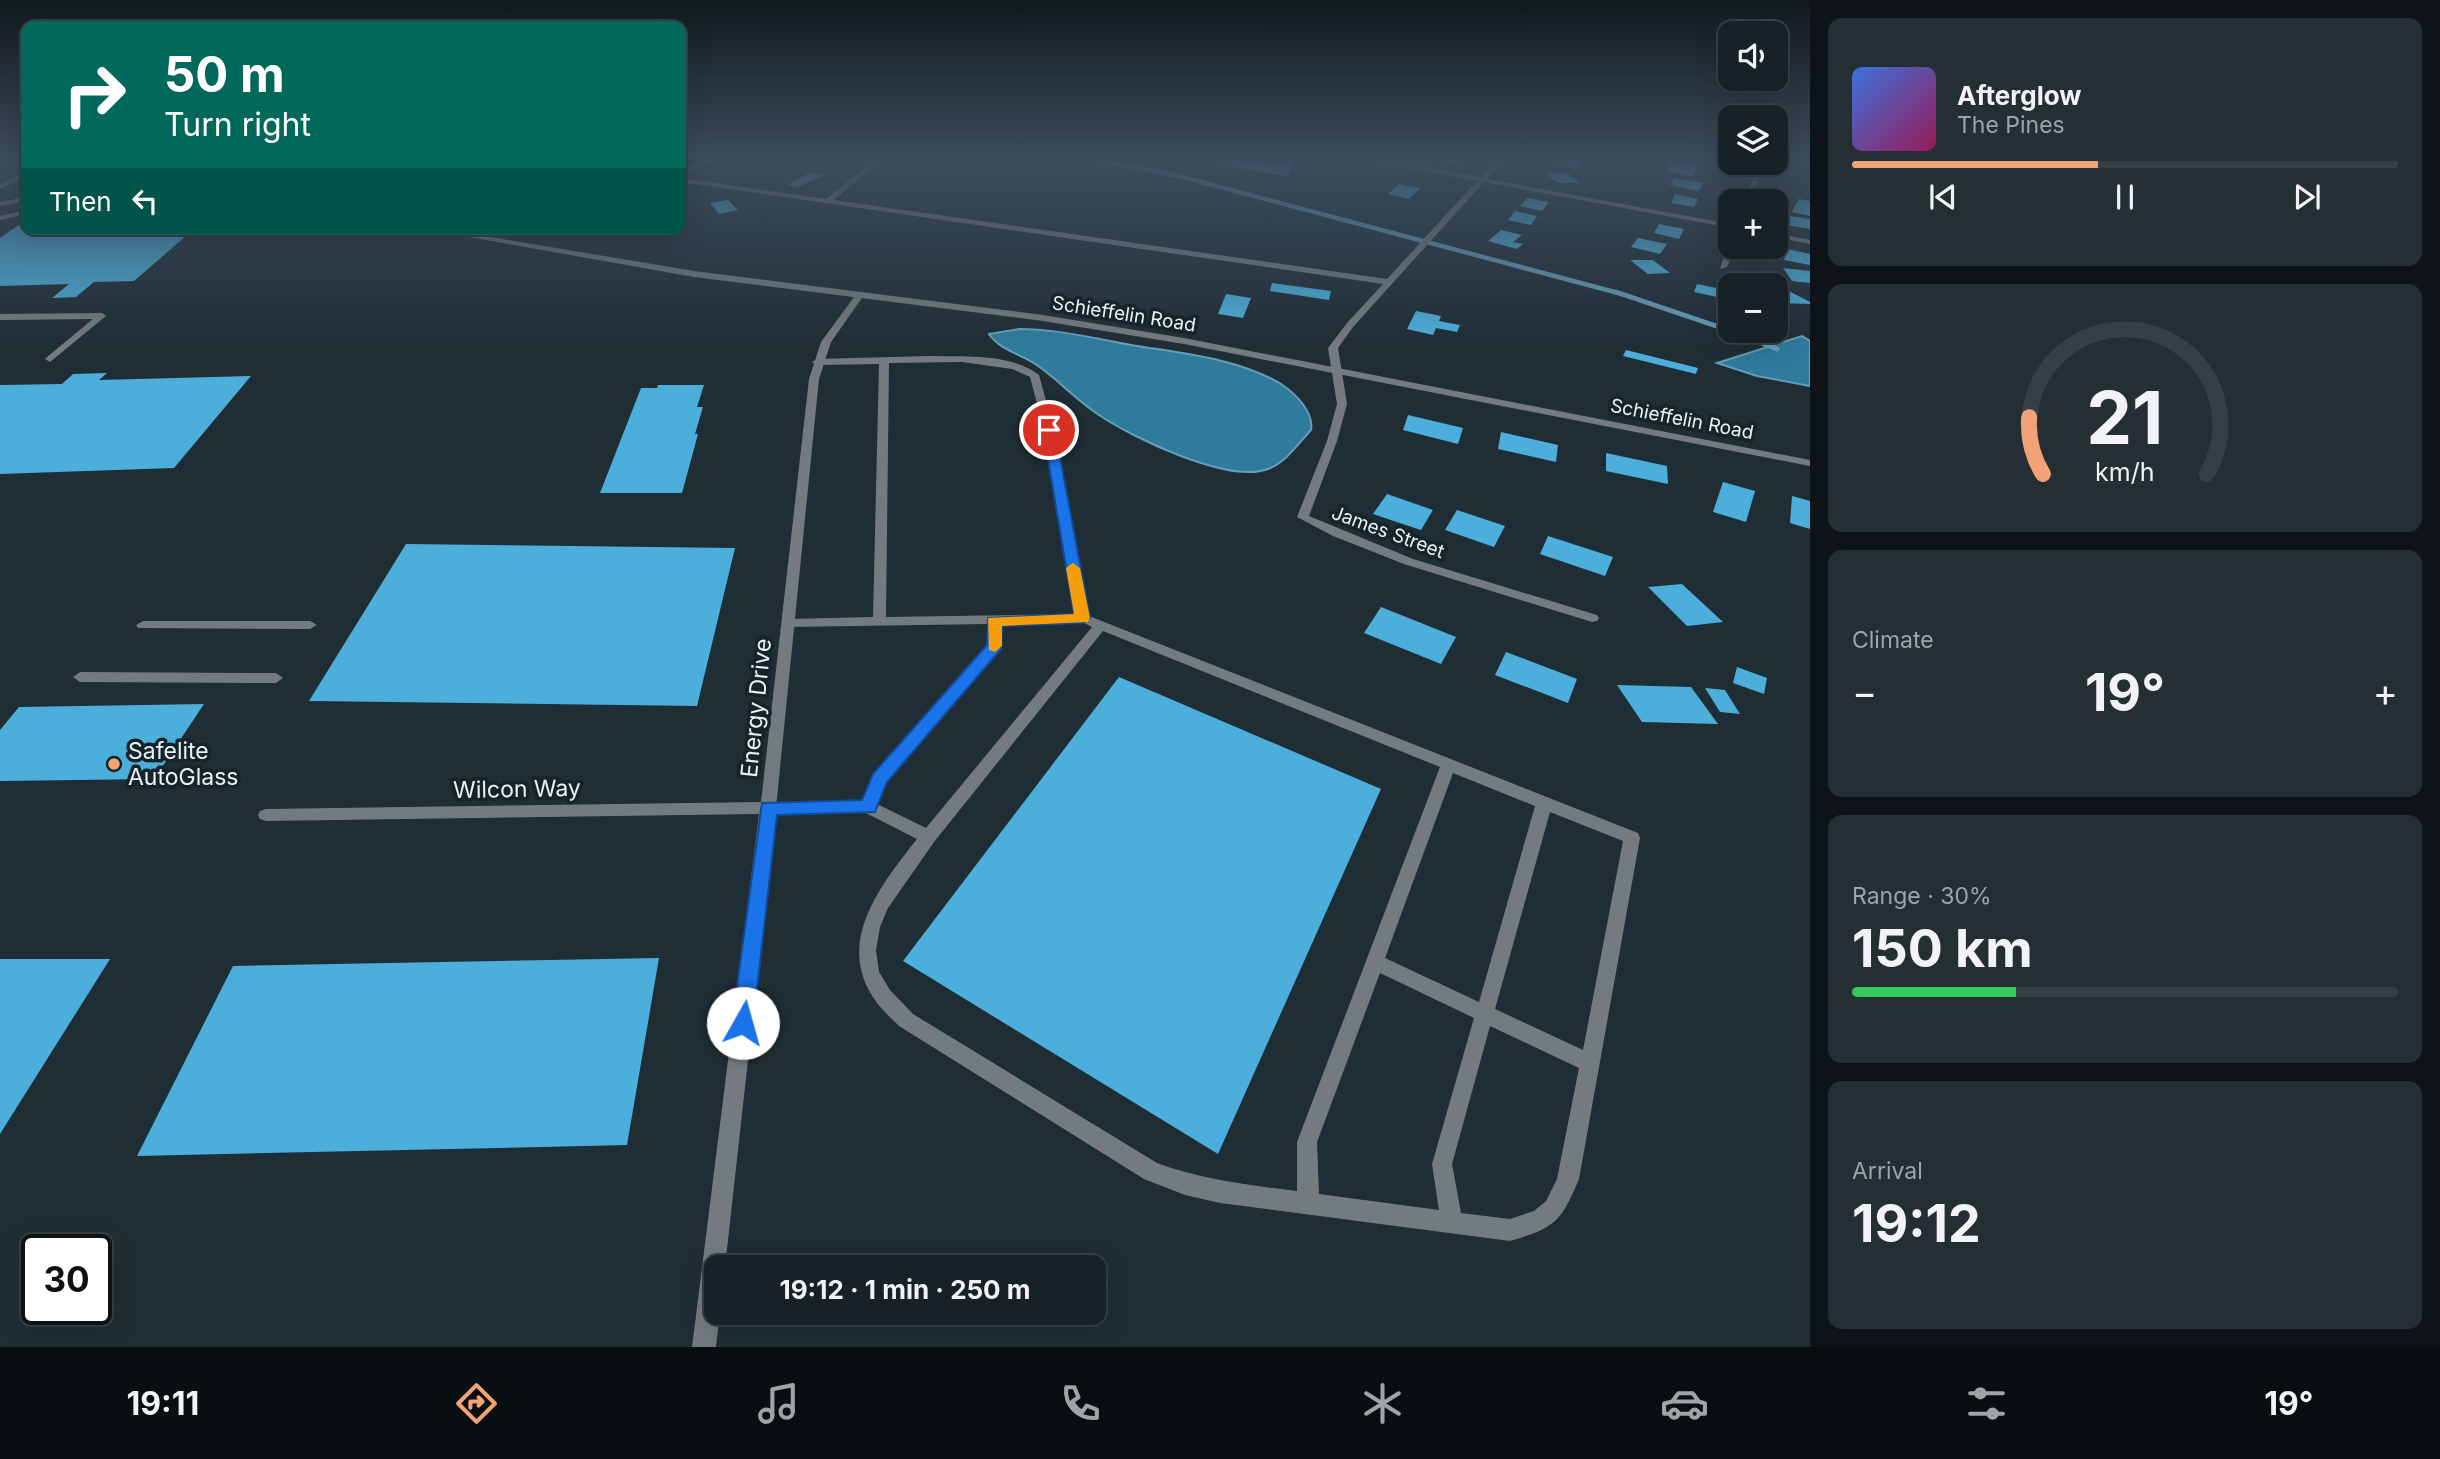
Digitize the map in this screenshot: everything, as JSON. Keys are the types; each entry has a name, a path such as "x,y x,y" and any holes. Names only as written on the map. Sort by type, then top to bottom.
{"street":[{"path":"972,221 1389,282"},
{"name":"James Street","path":"1445,221 1333,348 1342,404 1332,441 1303,517 1339,536 1592,618"},
{"name":"Schieffelin Road","path":"463,235 694,274 1043,318 1338,370 1810,463"},
{"path":"1788,237 1810,242"},
{"path":"1723,267 1726,259"},
{"name":"Energy Drive","path":"704,1347 768,808 817,362 826,342 860,295"},
{"path":"0,317 102,316 50,359"},
{"path":"817,362 1001,362 1034,374 1049,430 1083,618"},
{"path":"879,623 884,362"},
{"path":"788,623 994,622 1083,618 1101,625 1449,764 1632,838 1568,1179 1557,1209 1537,1223 1510,1230 1220,1192 1185,1184 1151,1171 906,1020 887,1004 874,985 870,967 872,917 884,895 1101,625"},
{"path":"929,837 868,807 879,779 995,646 994,622"},
{"path":"143,625 310,625"},
{"path":"80,677 276,678"},
{"path":"1308,1204 1307,1142 1449,764"},
{"path":"1452,1222 1442,1164 1544,803"},
{"name":"Wilcon Way","path":"266,814 868,807"},
{"path":"1375,962 1591,1064"}],"water":[{"path":"1019,329 1075,334 1208,358 1246,368 1281,384 1292,393 1307,410 1311,430 1286,457 1268,469 1251,472 1206,465 1157,446 1114,425 1041,368 1006,349 989,334"},
{"path":"1802,336 1810,341 1810,386 1757,376 1717,363 1780,343 1788,343 1788,340"}],"building":[{"path":"1512,221 1534,221 1531,225"},
{"path":"1788,221 1810,221 1810,229 1788,225"},
{"path":"21,223 21,235 187,235 134,281 94,282 76,297 52,298 69,284 0,286 0,238"},
{"path":"1659,224 1684,229 1679,239 1654,233"},
{"path":"1501,230 1522,235 1513,242 1523,244 1517,249 1488,241"},
{"path":"1638,238 1667,244 1660,254 1631,247"},
{"path":"1788,249 1810,254 1810,265 1784,260 1788,259"},
{"path":"1630,260 1653,260 1670,273 1648,274"},
{"path":"1783,268 1810,271 1810,283 1792,281"},
{"path":"1272,283 1331,291 1329,300 1270,291"},
{"path":"1697,284 1718,288 1718,297 1694,292"},
{"path":"1788,291 1810,302 1788,303"},
{"path":"1226,294 1251,298 1243,318 1218,314"},
{"path":"1416,311 1441,316 1439,321 1460,325 1457,332 1436,328 1433,335 1407,329"},
{"path":"1626,350 1698,368 1696,374 1623,356"},
{"path":"107,373 99,380 251,376 174,468 0,474 0,385 62,384 73,374"},
{"path":"658,385 704,385 697,407 703,407 695,434 698,434 682,493 600,493 641,388 657,388"},
{"path":"1408,415 1463,428 1458,444 1403,430"},
{"path":"1501,432 1558,445 1556,462 1498,449"},
{"path":"1606,453 1667,466 1668,484 1606,471"},
{"path":"1723,482 1755,491 1746,522 1713,512"},
{"path":"1387,494 1433,510 1421,530 1373,514"},
{"path":"1792,496 1810,501 1810,529 1790,523"},
{"path":"1457,510 1505,526 1494,547 1445,530"},
{"path":"1548,536 1613,557 1605,576 1540,554"},
{"path":"406,544 735,548 697,706 309,701"},
{"path":"1682,584 1723,622 1687,626 1648,587"},
{"path":"1381,607 1456,637 1441,664 1364,633"},
{"path":"1506,652 1577,679 1568,703 1495,675"},
{"path":"1737,667 1767,678 1764,694 1733,683"},
{"path":"1119,677 1381,789 1218,1154 903,961"},
{"path":"1617,685 1691,687 1718,724 1642,722"},
{"path":"1705,688 1725,690 1740,714 1720,712"},
{"path":"204,704 154,779 0,781 0,730 19,707"},
{"path":"659,958 627,1145 137,1156 233,966"},
{"path":"0,959 110,959 0,1134"}],"waterway":[{"path":"1347,221 1622,294"},
{"path":"1616,292 1622,294"},
{"path":"1622,294 1777,349"}],"slow traffic":[{"path":"995,646 994,622 1083,618 1073,568"}],"place":[{"name":"Safelite AutoGlass","path":"114,764"}],"route":[{"path":"743,1023 768,808 868,807 879,779 995,646 994,622 1083,618 1049,430"}]}
